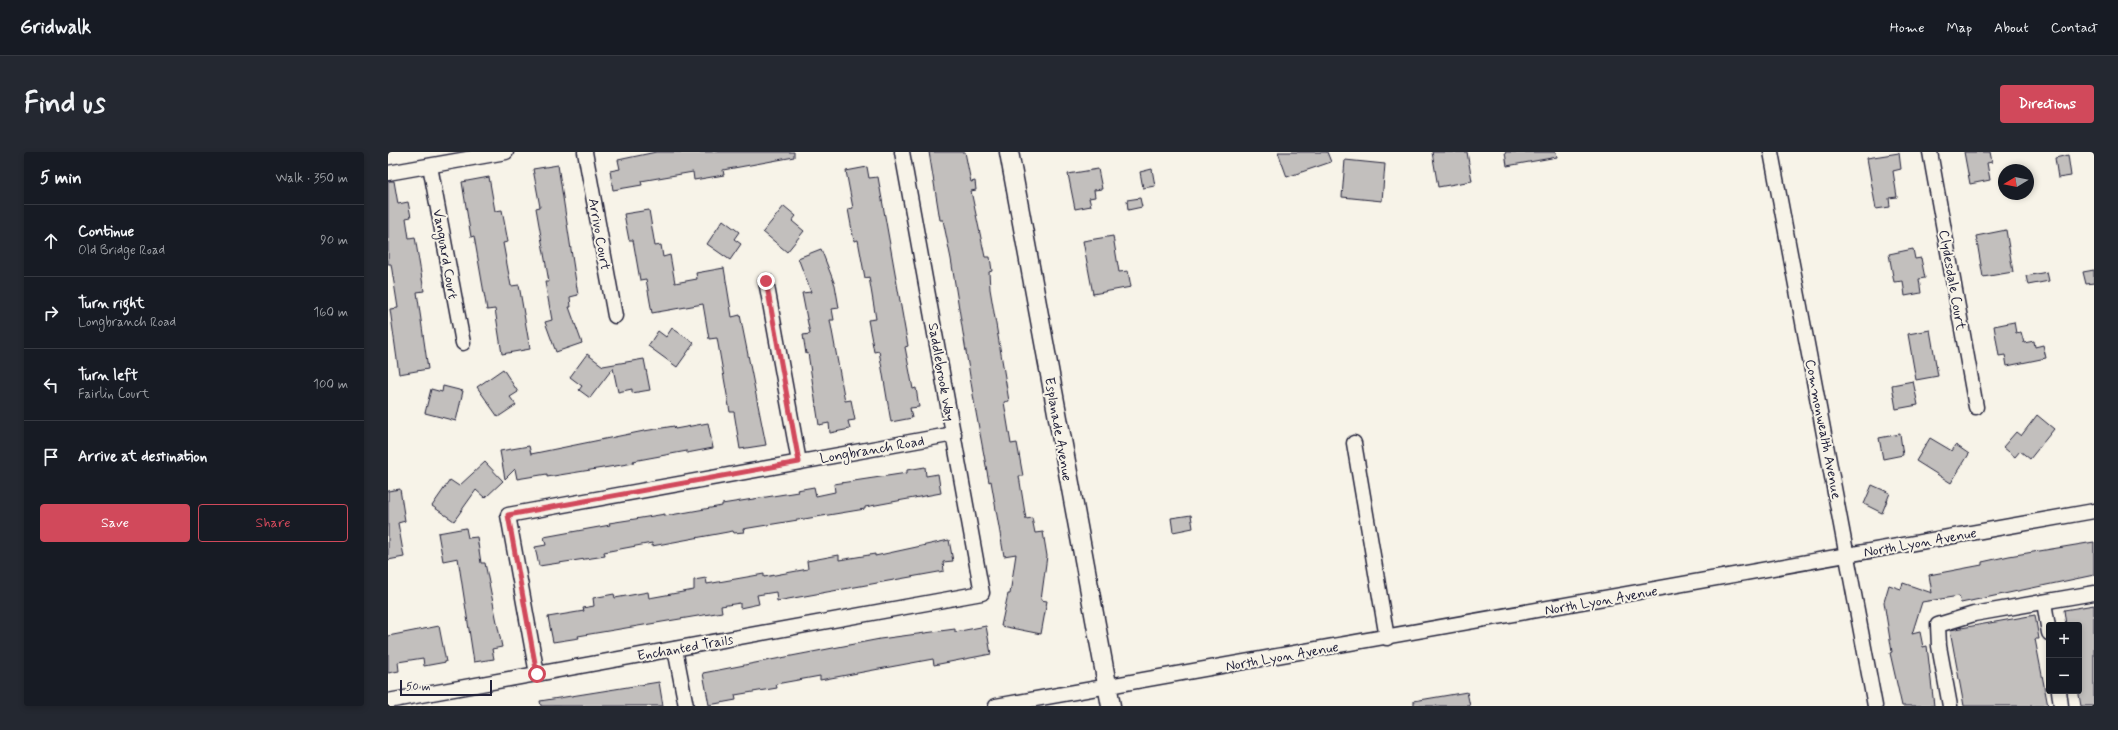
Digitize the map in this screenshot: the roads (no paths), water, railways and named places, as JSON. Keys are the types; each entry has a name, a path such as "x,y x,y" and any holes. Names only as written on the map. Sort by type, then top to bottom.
{"main road":[{"name":"Esplanade Avenue","path":"1009,152 1111,706"}],"street":[{"path":"388,173 506,152"},
{"name":"Arrivo Court","path":"585,152 615,316"},
{"name":"Saddlebrook Way","path":"902,152 982,593"},
{"name":"Commonwealth Avenue","path":"1771,152 1848,555 1875,706"},
{"name":"Clydesdale Court","path":"1930,152 1976,407"},
{"name":"Vanguard Court","path":"430,166 463,343"},
{"path":"766,281 799,462"},
{"name":"Longbranch Road","path":"537,674 508,515 954,434"},
{"path":"1354,443 1387,638"},
{"name":"North Lyon Avenue","path":"996,706 1387,638 2094,511"},
{"name":"Enchanted Trails","path":"388,701 982,593"},
{"path":"1950,706 1939,646 1938,625 1974,614 2094,593"},
{"path":"2044,602 2047,622"},
{"path":"676,649 686,706"},
{"path":"2059,694 2061,706"}]}
